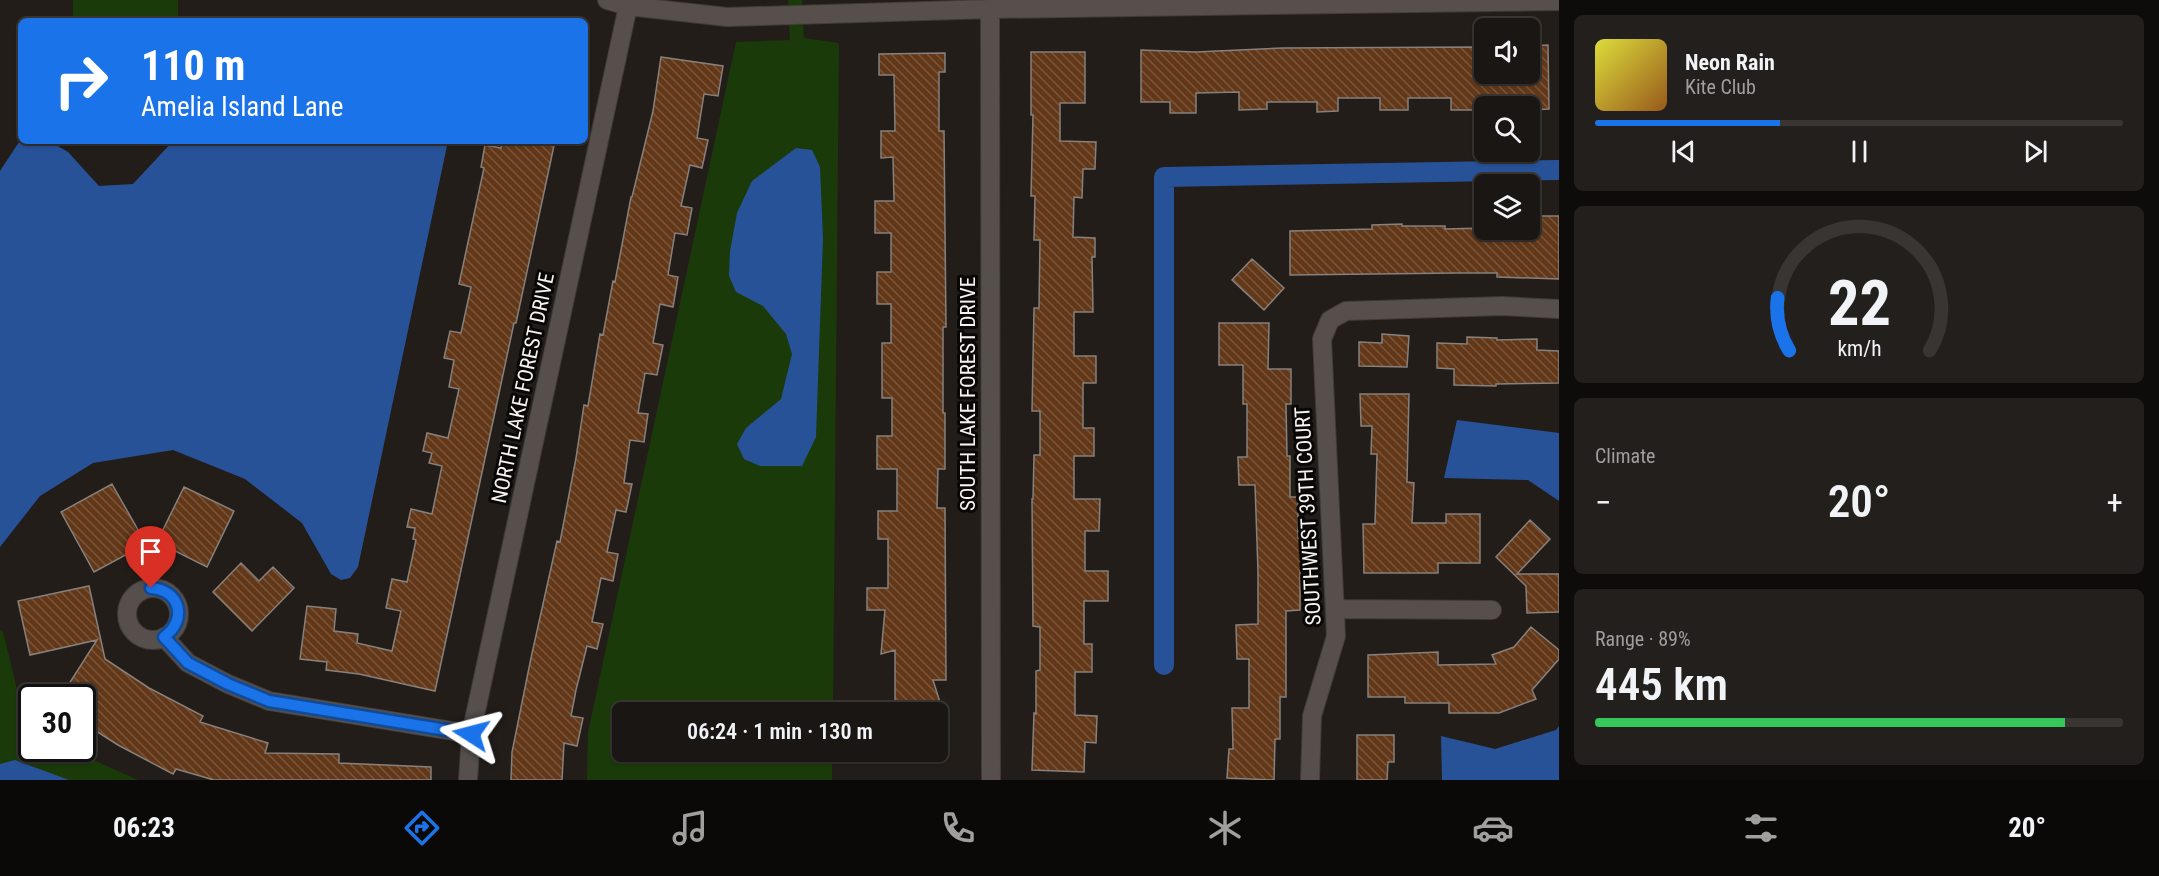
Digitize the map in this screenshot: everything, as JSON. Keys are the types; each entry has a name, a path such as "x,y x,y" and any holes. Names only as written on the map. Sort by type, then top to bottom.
{"street":[{"path":"607,0 628,6 727,17 990,9 1559,1"},
{"name":"NORTH LAKE FOREST DRIVE","path":"468,780 471,734 628,6"},
{"name":"SOUTH LAKE FOREST DRIVE","path":"990,9 992,780"},
{"name":"SOUTHWEST 39TH COURT","path":"1310,780 1312,716 1336,636 1322,339 1330,320 1346,311 1502,306 1559,309"},
{"path":"1335,609 1492,610"},
{"path":"164,637 188,663 228,684 269,701 471,734"}],"green space":[{"path":"73,0 178,0 178,18 73,18"},
{"path":"788,0 802,0 804,38 839,43 833,702 612,702 612,762 832,762 832,780 587,780 588,732 736,42 790,40"},
{"path":"0,631 3,632 18,693 18,762 96,761 138,780 0,780"}],"water":[{"path":"18,144 54,144 68,152 99,186 133,184 170,144 447,144 358,567 350,578 341,580 331,574 302,523 245,479 173,450 93,463 40,496 0,547 0,171"},
{"path":"796,148 812,150 820,167 823,238 816,437 802,466 760,466 744,459 737,444 746,428 781,399 792,354 786,334 763,306 736,292 729,276 730,251 737,213 752,181"},
{"path":"1457,420 1559,433 1559,501 1528,480 1444,478"},
{"path":"1559,726 1559,780 1442,780 1441,736 1495,749 1556,730"},
{"path":"15,760 69,780 0,780 0,764"}],"building":[{"path":"1540,45 1548,45 1549,109 1540,109 1540,96 1474,96 1474,110 1451,110 1451,98 1408,98 1408,110 1380,110 1380,98 1338,98 1338,111 1317,112 1317,102 1267,102 1267,109 1239,110 1239,92 1196,93 1196,113 1170,113 1170,102 1141,102 1141,50 1196,52 1282,48 1474,47 1474,84 1540,84"},
{"path":"1031,52 1085,52 1085,103 1060,103 1060,141 1096,142 1095,169 1083,169 1082,198 1074,197 1073,237 1095,238 1095,257 1092,257 1093,312 1074,312 1074,356 1096,356 1096,383 1083,383 1083,428 1094,428 1094,456 1074,456 1074,499 1100,499 1099,531 1085,531 1085,571 1108,571 1108,601 1084,601 1084,644 1092,644 1092,672 1075,672 1075,715 1097,716 1096,743 1085,742 1084,772 1032,770 1036,671 1040,670 1040,627 1033,626 1032,499 1034,455 1040,455 1040,411 1032,411 1034,308 1039,308 1040,240 1034,240 1035,196 1031,196 1033,115 1031,115"},
{"path":"945,53 945,72 939,72 939,131 944,131 946,327 943,327 943,413 945,413 945,469 938,469 937,508 945,508 946,680 933,680 940,702 895,702 895,650 881,654 885,610 867,610 867,588 888,588 888,539 878,539 878,511 897,511 897,469 877,469 877,436 892,436 892,398 882,398 882,343 891,343 891,304 877,304 877,272 891,272 891,233 875,233 875,201 894,201 893,157 881,158 881,131 895,131 894,75 879,75 879,54"},
{"path":"661,57 723,66 718,96 704,94 697,138 708,140 702,168 690,165 681,206 692,208 687,235 675,233 668,275 678,277 673,307 660,304 653,343 663,345 657,375 645,373 638,413 648,414 644,442 630,440 624,483 632,484 626,512 616,510 607,552 618,554 613,581 601,578 592,622 603,624 597,649 587,646 571,716 583,718 577,746 564,743 562,780 511,780 512,752 531,658 557,541 560,542 584,405 588,406 600,334 603,335 631,197 653,111"},
{"path":"502,144 554,144 435,691 359,674 326,670 327,662 300,659 307,606 336,609 334,631 358,634 357,643 392,651 401,611 386,608 392,579 407,582 416,540 413,539 415,528 407,527 411,509 432,514 442,466 429,463 432,453 423,451 427,433 448,438 459,389 449,387 454,360 444,358 450,331 461,333 471,287 459,284 484,168 481,167 485,145 501,148"},
{"path":"1540,216 1559,216 1559,279 1497,277 1497,273 1290,275 1290,231 1372,229 1372,225 1402,224 1402,226 1445,226 1445,229 1474,228 1474,240 1540,240"},
{"path":"1252,259 1284,288 1264,310 1232,280"},
{"path":"1219,323 1269,323 1268,369 1291,369 1291,404 1286,404 1290,497 1298,497 1298,538 1306,538 1306,571 1300,571 1300,610 1286,611 1286,697 1280,697 1280,739 1275,739 1274,780 1227,778 1229,749 1233,749 1232,708 1249,708 1249,659 1237,659 1236,625 1258,624 1258,571 1255,485 1239,485 1238,457 1247,457 1247,404 1243,404 1243,365 1219,365"},
{"path":"1382,334 1409,336 1407,367 1359,366 1359,342 1382,343"},
{"path":"1467,337 1497,338 1497,340 1537,339 1537,350 1559,351 1559,383 1454,385 1454,369 1437,368 1437,343 1467,344"},
{"path":"1360,394 1409,394 1407,482 1414,483 1412,523 1446,523 1446,514 1480,514 1480,563 1438,563 1438,573 1364,573 1363,524 1375,524 1377,454 1371,454 1372,426 1361,426"},
{"path":"112,484 146,544 94,572 61,512"},
{"path":"184,487 234,511 207,567 157,542"},
{"path":"1530,520 1550,539 1517,574 1559,574 1559,612 1527,613 1526,586 1496,557"},
{"path":"241,563 259,581 273,567 294,588 252,631 213,592"},
{"path":"89,586 105,659 149,688 203,716 200,722 268,743 265,753 339,754 339,763 431,767 431,780 214,780 176,769 173,774 96,731 96,684 69,684 97,640 30,655 18,601"},
{"path":"1531,627 1559,650 1559,659 1532,690 1536,699 1499,713 1449,713 1449,703 1405,703 1405,697 1368,697 1368,655 1438,652 1438,665 1496,664 1492,655 1514,647"},
{"path":"1357,735 1394,735 1394,762 1388,762 1387,780 1357,780"}],"waterway":[{"path":"1164,665 1164,177 1559,170"}],"route":[{"path":"151,588 160,588 168,592 178,607 179,616 176,624 164,637 188,663 228,684 269,701 471,734"}]}
